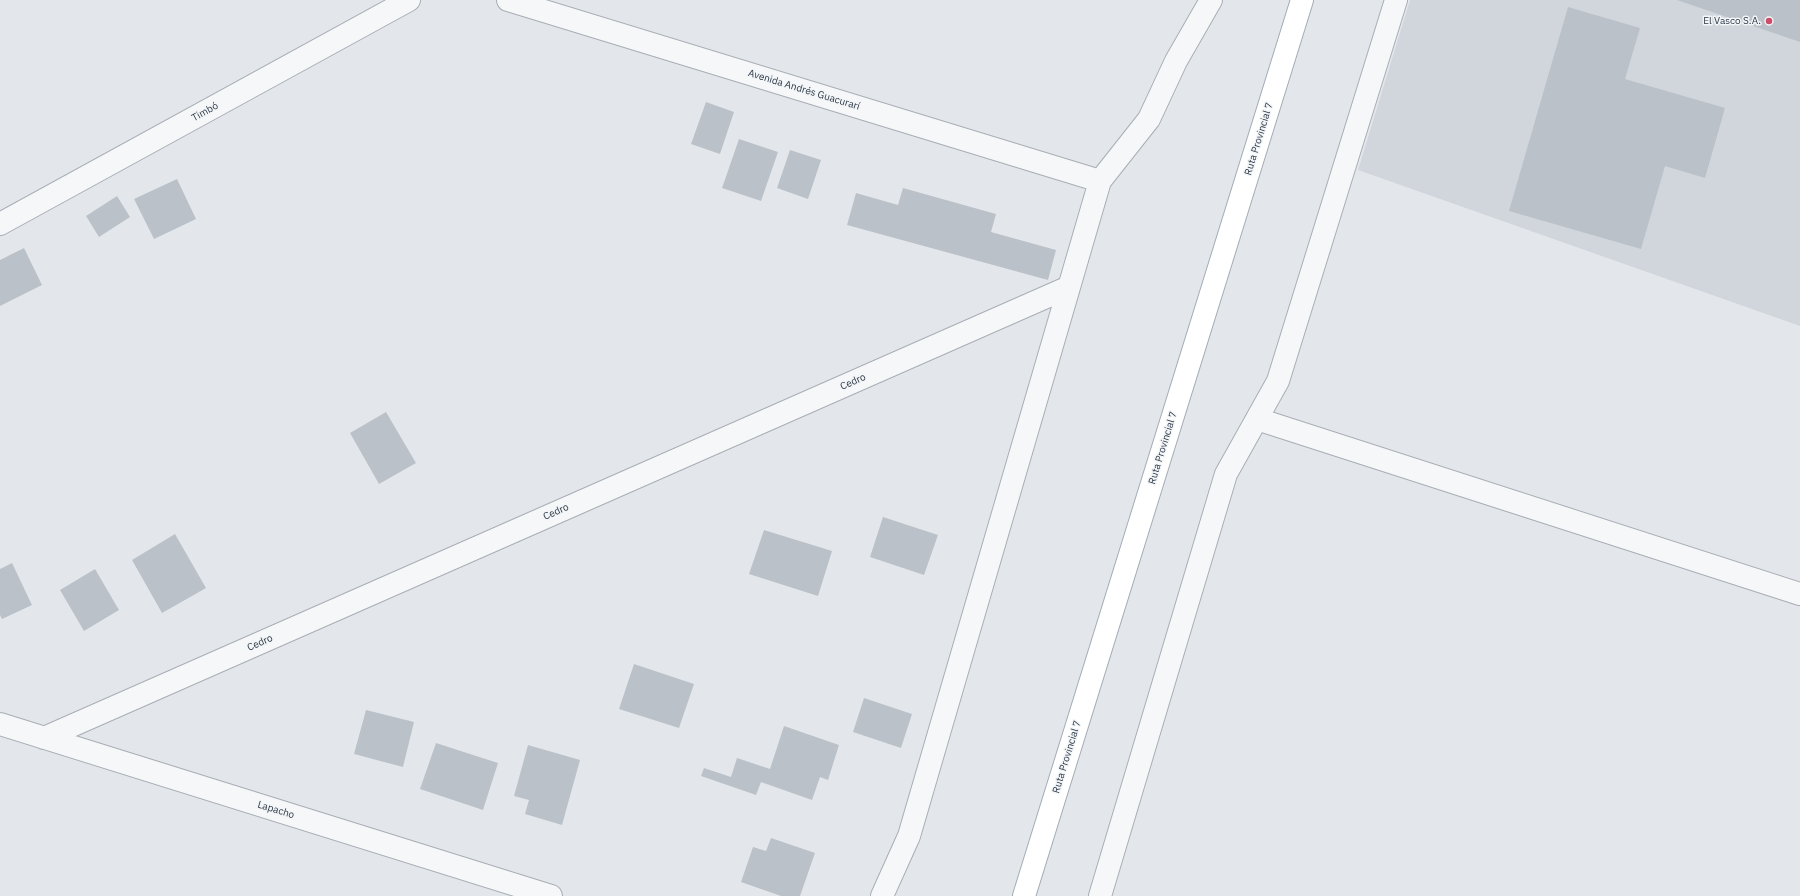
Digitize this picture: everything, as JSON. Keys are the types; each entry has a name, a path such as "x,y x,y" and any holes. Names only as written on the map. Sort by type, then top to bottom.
{"main road":[{"name":"Ruta Provincial 7","path":"1024,896 1302,0"}],"street":[{"name":"Timbó","path":"0,224 409,0"},
{"name":"Avenida Andrés Guacurarí","path":"508,0 1100,181"},
{"path":"882,896 909,836 1100,181 1149,118 1176,61 1212,0"},
{"path":"1100,896 1226,474 1278,381 1396,0"},
{"name":"Cedro","path":"44,738 1069,287"},
{"path":"1257,419 1800,594"},
{"name":"Lapacho","path":"0,724 551,896"}],"shaded area":[{"path":"1410,0 1800,0 1800,326 1358,170"}],"building":[{"name":"El Vasco S.A.","path":"1677,0 1800,0 1800,42"},
{"path":"1568,7 1640,28 1625,79 1725,108 1705,178 1665,166 1641,249 1509,211"},
{"path":"706,102 734,112 720,154 691,144"},
{"path":"739,139 778,152 761,201 722,188"},
{"path":"790,150 821,160 808,199 777,188"},
{"path":"177,179 196,219 154,239 134,199"},
{"path":"903,188 996,214 991,232 1056,250 1048,280 847,225 856,193 898,205"},
{"path":"117,196 130,217 99,237 86,216"},
{"path":"24,248 42,285 0,306 0,260"},
{"path":"386,412 416,463 379,484 350,433"},
{"path":"883,517 938,535 924,575 870,557"},
{"path":"764,530 832,551 818,596 749,574"},
{"path":"175,534 206,588 162,613 132,560"},
{"path":"12,563 32,605 2,619 0,615 0,569"},
{"path":"95,569 119,610 84,631 60,590"},
{"path":"634,664 694,684 679,728 619,709"},
{"path":"864,698 912,714 901,748 853,732"},
{"path":"366,710 414,722 403,767 354,754"},
{"path":"784,726 839,745 828,780 820,777 812,800 761,782 756,795 701,776 704,768 731,777 737,758 770,769"},
{"path":"436,743 498,763 483,810 420,789"},
{"path":"528,745 580,760 562,825 525,814 529,800 514,796"},
{"path":"771,838 815,853 800,896 781,896 741,882 753,847 766,851"}],"place":[{"name":"El Vasco S.A.","path":"1769,21"}]}
